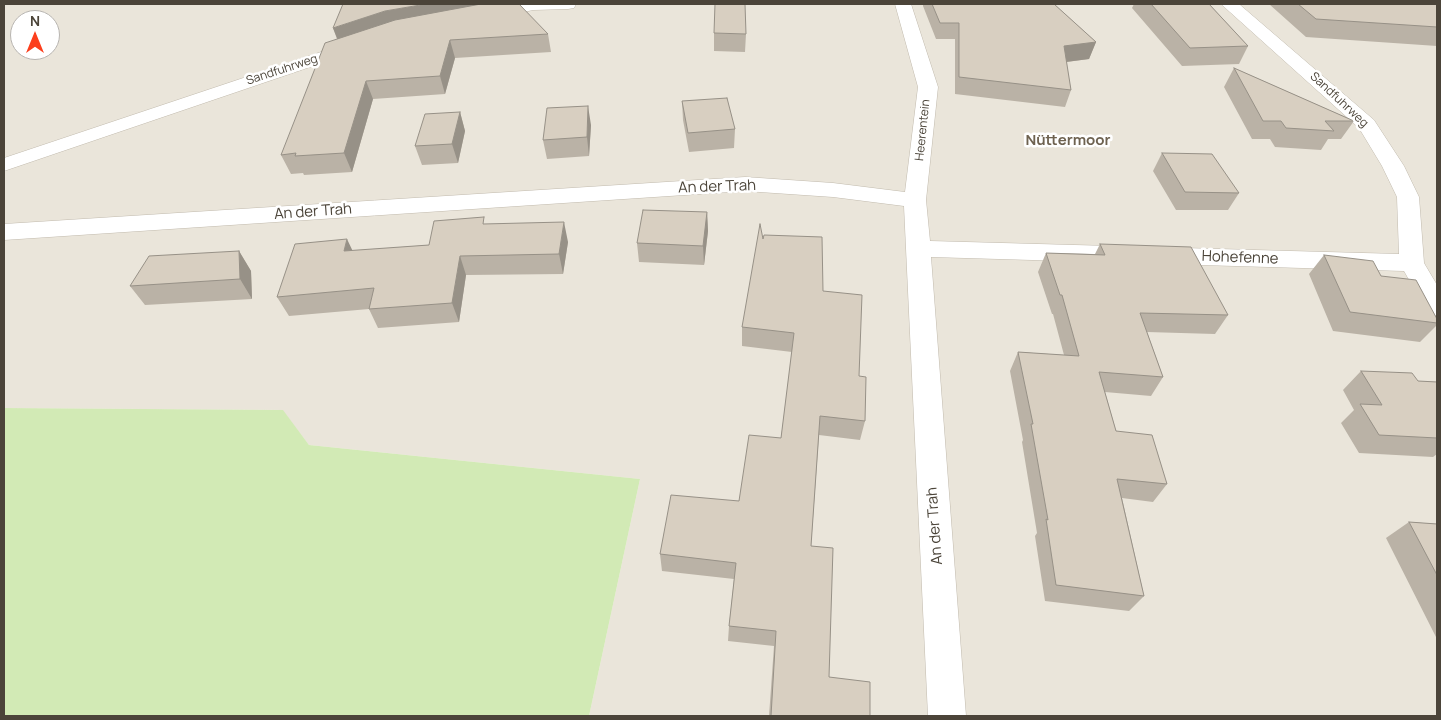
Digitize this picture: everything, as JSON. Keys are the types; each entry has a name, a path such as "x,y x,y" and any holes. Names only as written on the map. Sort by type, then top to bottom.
{"street":[{"path":"464,19 533,6 568,4"},
{"name":"Heerentein","path":"903,4 928,87 915,200"},
{"name":"Sandfuhrweg","path":"1229,4 1367,124 1393,166 1408,197 1412,263 1437,307"},
{"name":"Sandfuhrweg","path":"4,165 368,42"},
{"name":"An der Trah","path":"4,232 745,184 833,190 915,200 947,716"},
{"name":"Hohefenne","path":"918,249 1412,263"}],"shaded area":[{"path":"4,4 1437,4 1437,716 589,716 640,479 309,445 282,410 4,408"}],"green space":[{"path":"4,408 283,410 309,445 640,479 589,716 4,716"}],"building":[{"path":"343,4 426,4 385,11 333,28"},
{"path":"481,4 519,4 548,34 450,40 440,76 366,81 344,153 295,156 296,153 281,155 325,43 395,20"},
{"path":"715,4 745,4 746,34 714,33"},
{"path":"932,4 1054,4 1096,42 1064,46 1071,90 959,77 959,23 940,23"},
{"path":"1151,4 1209,4 1248,46 1190,48"},
{"path":"1298,4 1437,4 1437,27 1316,19"},
{"path":"1234,68 1354,121 1325,121 1334,131 1286,128 1281,121 1263,121"},
{"path":"727,98 735,129 688,133 682,101"},
{"path":"588,106 587,137 543,140 547,108"},
{"path":"460,112 452,144 415,146 425,114"},
{"path":"1162,153 1212,154 1239,193 1185,192"},
{"path":"643,210 707,212 703,246 637,243"},
{"path":"484,217 483,224 564,222 559,254 460,256 452,303 369,309 374,288 277,297 295,244 347,239 344,251 429,245 434,221"},
{"path":"760,224 763,239 764,235 822,237 823,291 862,295 859,376 866,377 865,421 820,416 811,546 833,548 829,677 870,682 870,716 771,716 776,631 729,626 736,563 660,554 671,495 739,501 749,435 781,438 794,333 742,327"},
{"path":"1100,244 1191,247 1228,315 1140,313 1163,377 1099,372 1116,431 1152,435 1167,484 1117,479 1144,596 1056,585 1046,519 1048,520 1031,424 1033,424 1018,352 1079,356 1062,295 1060,295 1046,253 1105,255"},
{"path":"239,251 240,279 130,286 149,256"},
{"path":"1324,255 1373,261 1381,276 1416,280 1437,319 1437,323 1350,312"},
{"path":"1361,371 1412,373 1418,381 1437,382 1437,438 1379,435 1360,404 1382,405"},
{"path":"1409,522 1437,524 1437,575"}],"district":[{"name":"Nüttermoor","path":"1068,141"}]}
